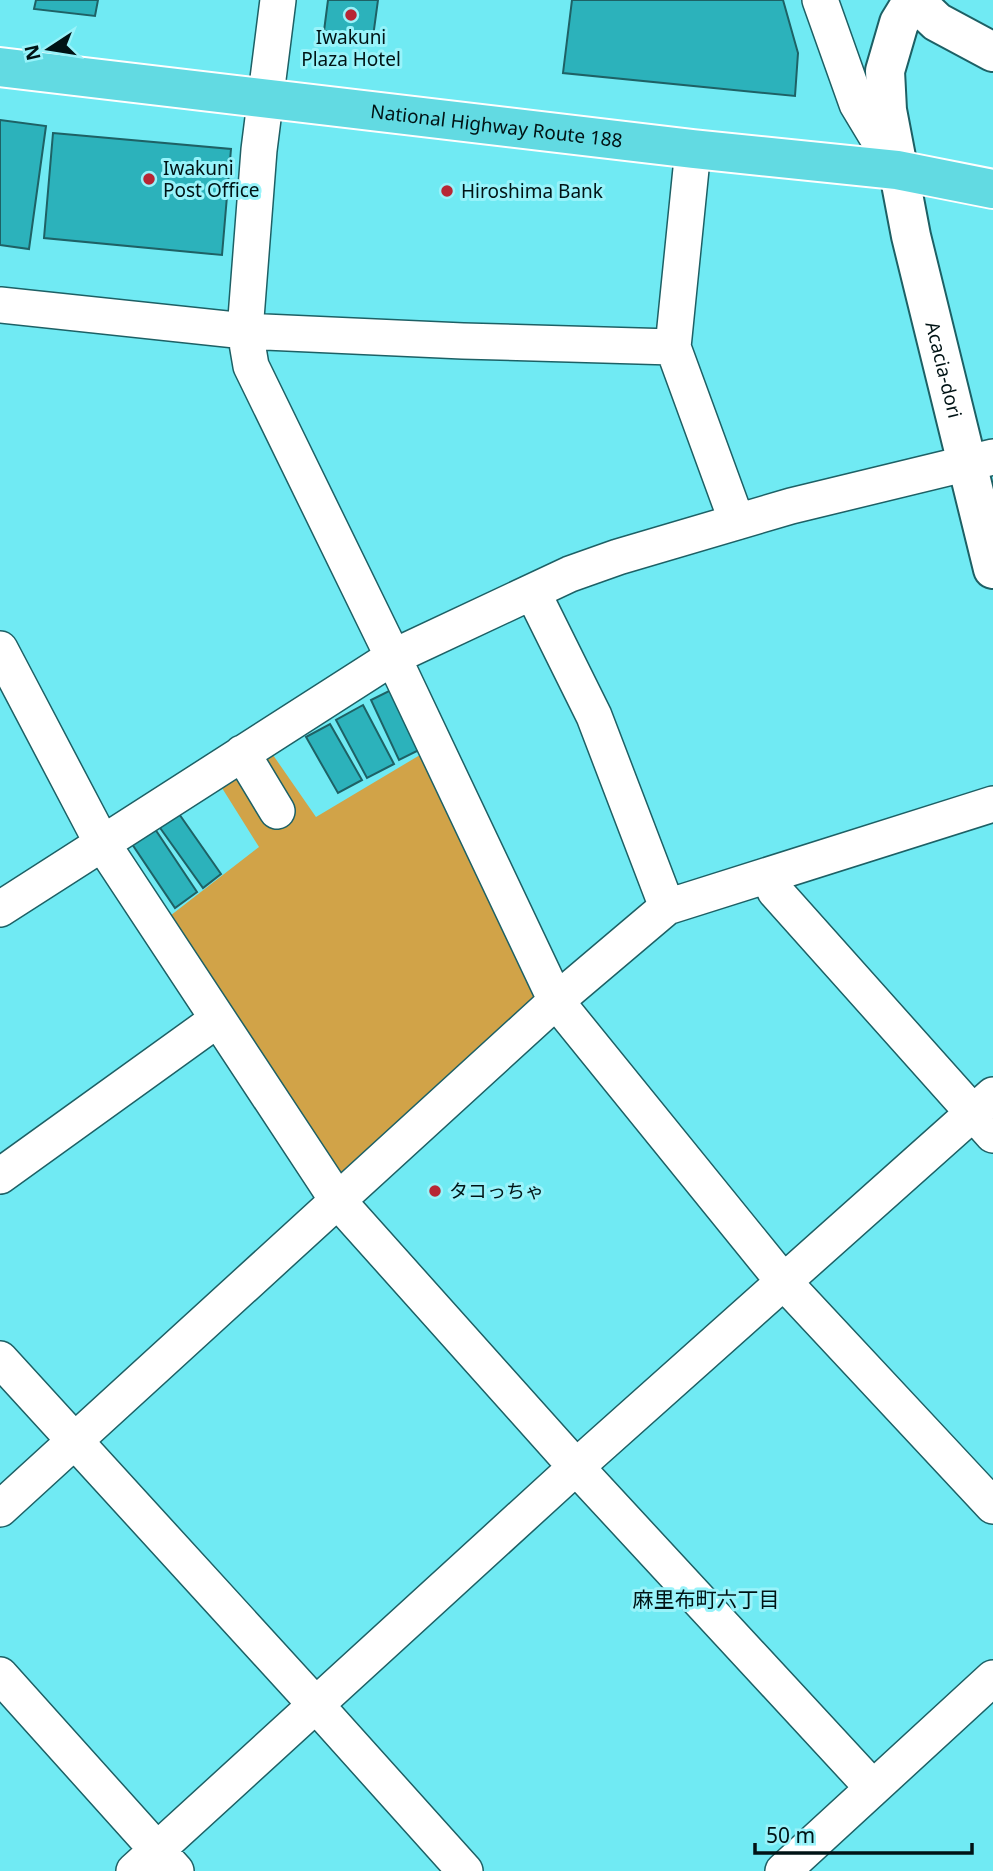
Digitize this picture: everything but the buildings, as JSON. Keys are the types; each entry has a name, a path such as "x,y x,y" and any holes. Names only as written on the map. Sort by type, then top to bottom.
{"highway":[{"name":"National Highway Route 188","path":"0,67 693,149 897,170 993,189"}],"street":[{"path":"278,0 259,150 245,331 251,366 556,1001 783,1281 993,1506"},
{"path":"820,0 857,104 897,170"},
{"path":"913,0 937,22 993,52"},
{"name":"Acacia-dori","path":"913,0 899,23 885,71 887,110 897,170 980,460 993,569"},
{"path":"693,149 673,347 737,522"},
{"path":"0,305 245,331 673,347"},
{"path":"0,909 393,657 570,574 737,522 980,460"},
{"path":"533,593 594,716 667,907"},
{"path":"0,649 102,843 338,1201 576,1467 872,1787"},
{"path":"242,753 278,811"},
{"path":"0,1509 556,1001 667,907 993,804"},
{"path":"0,1675 156,1864 316,1704 576,1467 783,1281 986,1115 775,891 769,875"},
{"path":"0,1176 218,1019"},
{"path":"0,1359 465,1871"},
{"path":"783,1871 993,1678"}],"shaded area":[{"path":"264,742 316,817 425,752 538,998 341,1179 166,919 259,847 212,772"}],"place":[{"name":"Iwakuni Plaza Hotel","path":"351,15"},
{"name":"Iwakuni Post Office","path":"149,179"},
{"name":"Hiroshima Bank","path":"447,191"},
{"name":"タコっちゃ","path":"435,1191"}],"district":[{"name":"麻里布町六丁目","path":"706,1600"}]}
